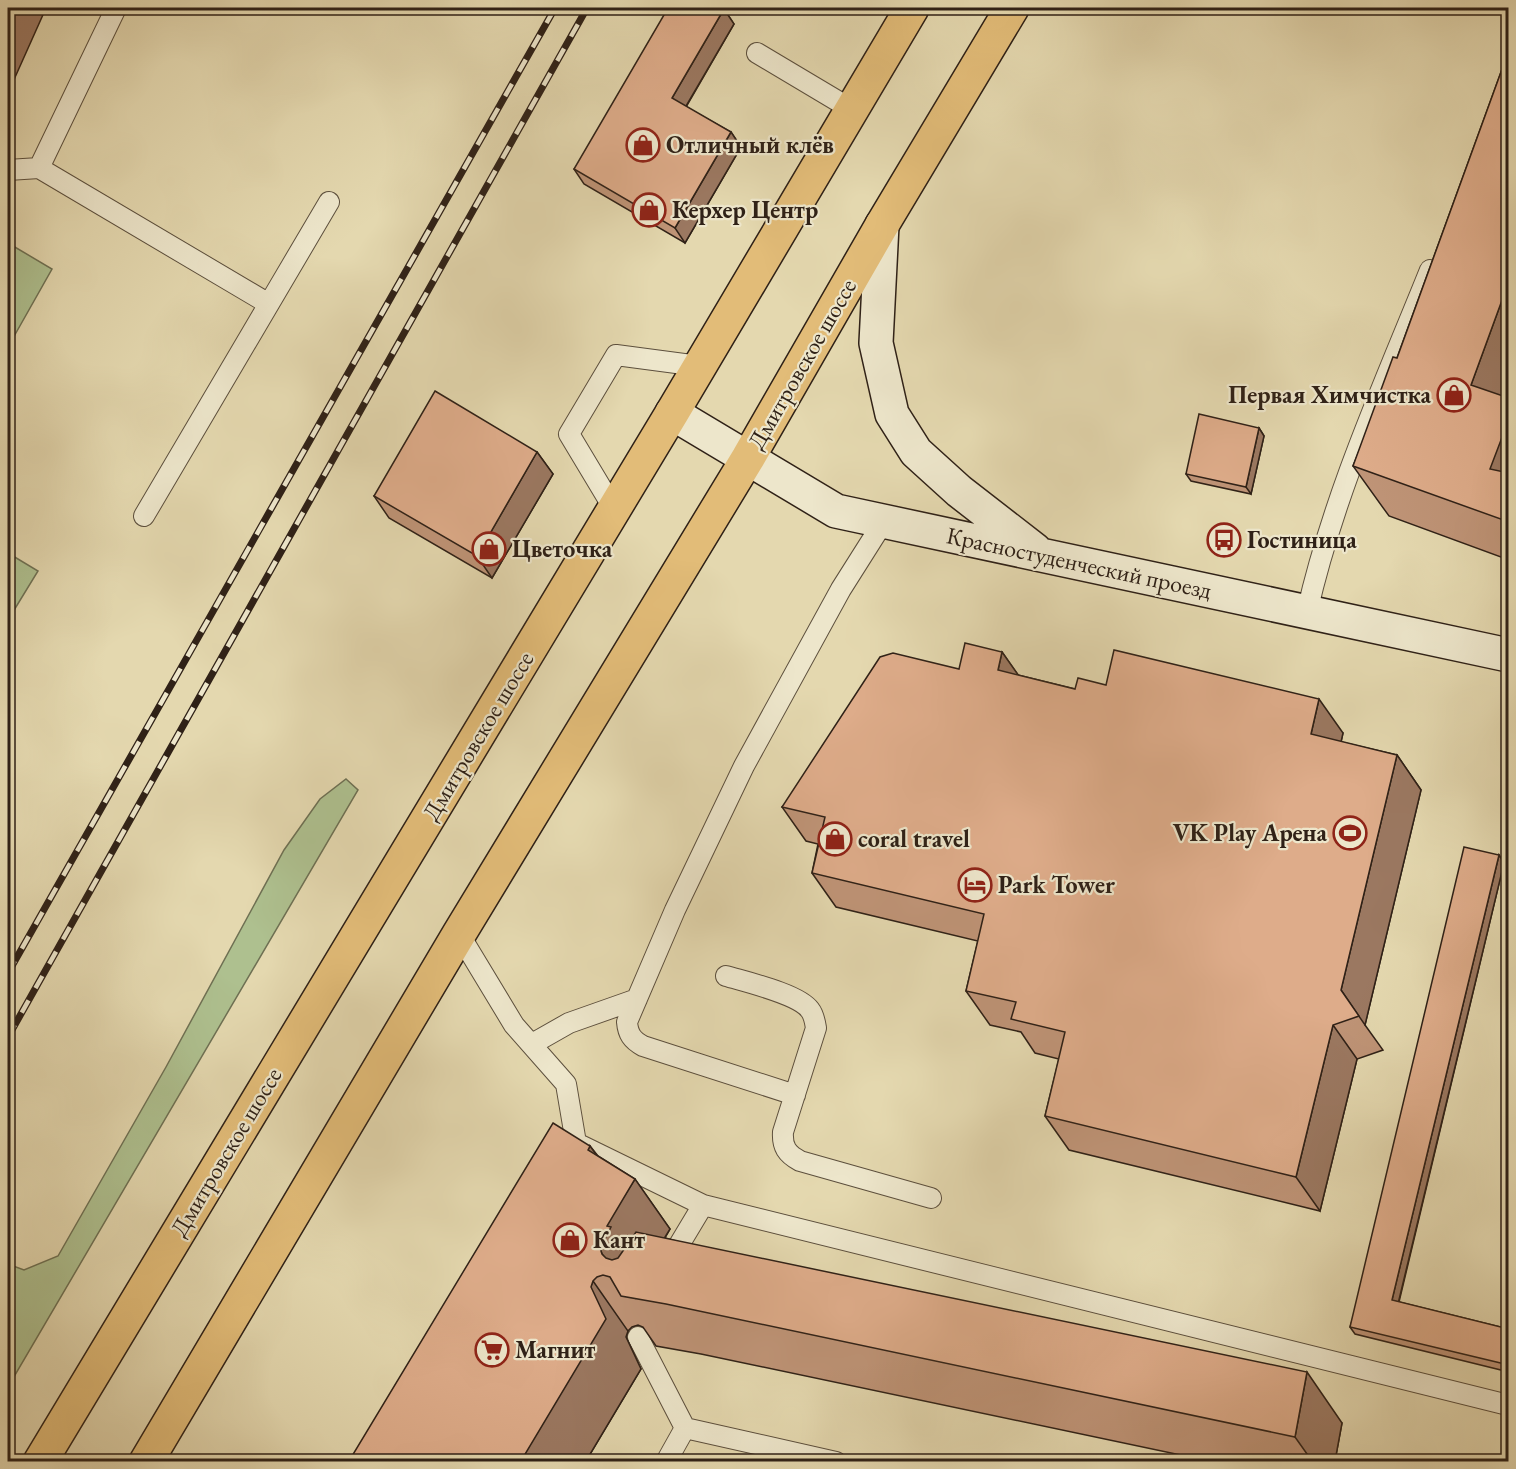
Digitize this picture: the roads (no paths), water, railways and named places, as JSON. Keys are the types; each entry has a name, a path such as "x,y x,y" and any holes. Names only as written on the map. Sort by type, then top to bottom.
{"main road":[{"name":"Дмитровское шоссе","path":"40,1461 672,413 912,8"},
{"name":"Дмитровское шоссе","path":"146,1461 459,934 748,458 882,225 1012,8"}],"street":[{"path":"882,225 876,343 892,414 916,452 959,491 1042,554"},
{"name":"Красностуденческий проезд","path":"672,413 836,511 1509,655"}],"lane":[{"path":"39,168 116,8"},
{"path":"757,53 851,109"},
{"path":"8,170 39,168 269,304"},
{"path":"144,516 329,202"},
{"path":"1307,612 1319,559 1356,451 1437,252"},
{"path":"614,509 569,434 610,365 616,355 699,366"},
{"path":"795,1095 635,1042 630,1036 627,1022 675,910 744,766 841,589 884,521"},
{"path":"459,934 514,1025 566,1084 576,1143 563,1163"},
{"path":"726,976 795,998 810,1010 816,1028 782,1140 790,1156 800,1161 931,1198"},
{"path":"532,1044 569,1023 637,999"},
{"path":"576,1143 703,1205 1509,1405"},
{"path":"658,1280 703,1205"},
{"path":"638,1337 685,1428"},
{"path":"666,1461 685,1428"},
{"path":"685,1428 836,1461"}],"railway":[{"path":"8,973 555,8"},
{"path":"8,1037 587,8"}],"place":[{"name":"Отличный клёв","path":"643,145"},
{"name":"Керхер Центр","path":"649,210"},
{"name":"Первая Химчистка","path":"1454,395"},
{"name":"Гостиница","path":"1224,540"},
{"name":"Цветочка","path":"489,549"},
{"name":"VK Play Арена","path":"1350,833"},
{"name":"coral travel","path":"835,839"},
{"name":"Park Tower","path":"975,885"},
{"name":"Кант","path":"570,1240"},
{"name":"Магнит","path":"492,1350"}]}
